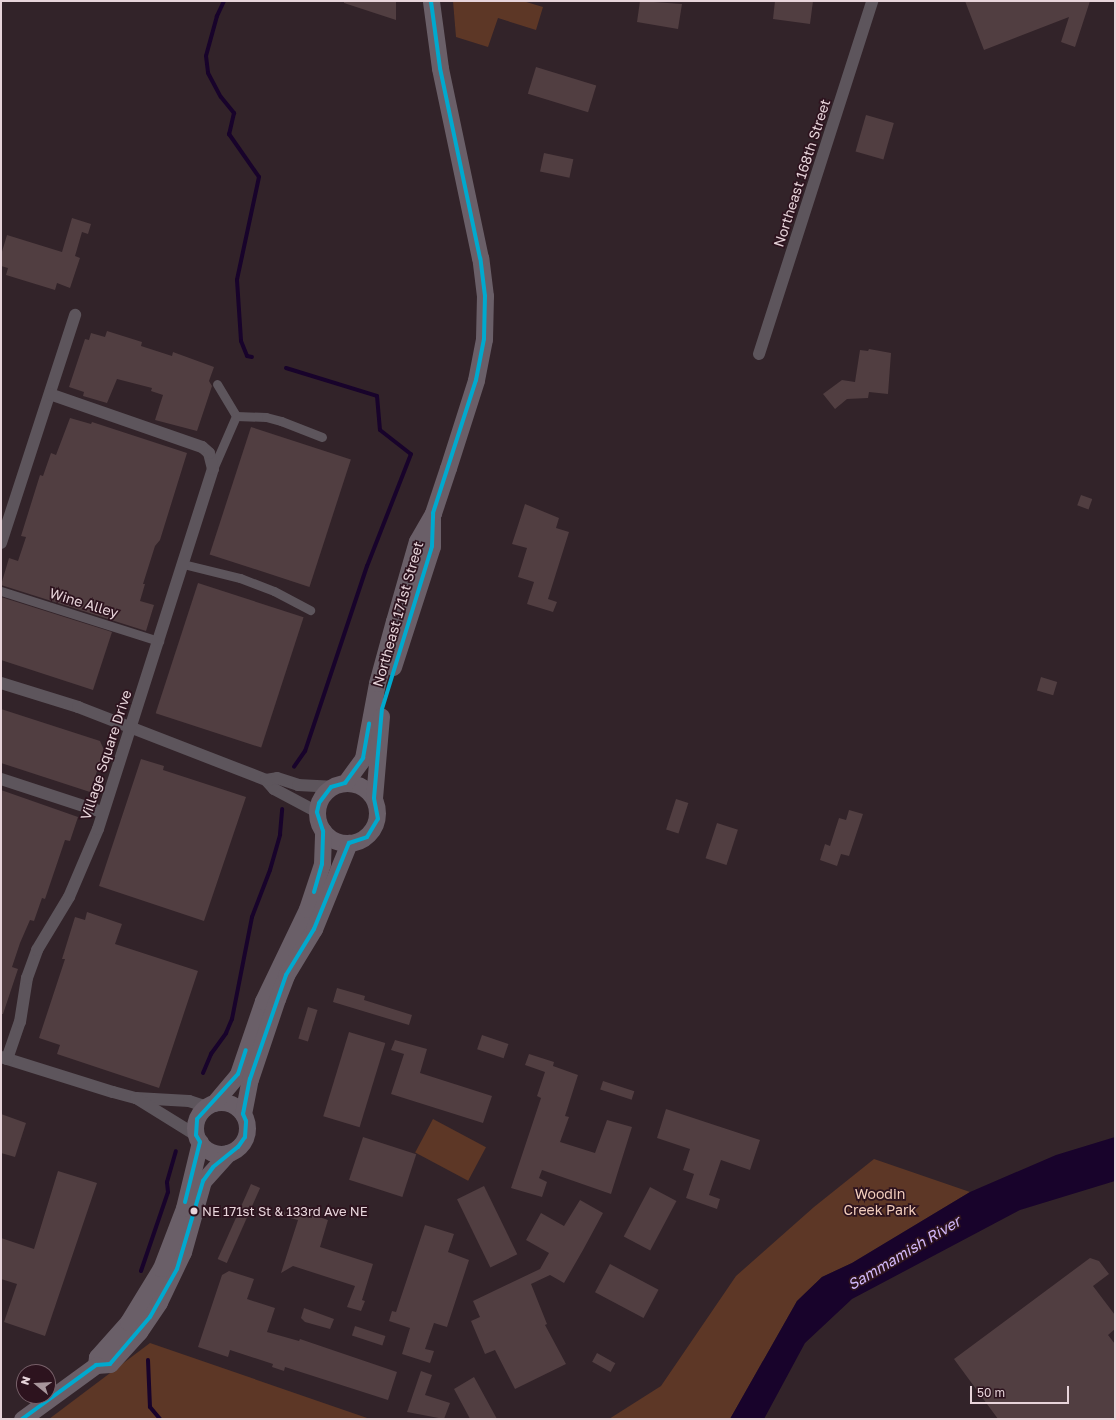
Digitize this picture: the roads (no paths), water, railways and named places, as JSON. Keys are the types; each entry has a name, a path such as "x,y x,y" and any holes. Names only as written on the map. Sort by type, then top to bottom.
{"main road":[{"name":"Northeast 171st Street","path":"338,785 363,758 377,683 394,620 417,541 433,513 476,380 484,339 485,296 478,247 438,61 431,1"},
{"name":"Northeast 171st Street","path":"374,798 382,709 432,546 433,513"},
{"path":"96,1365 97,1357 128,1322 160,1268 184,1208 198,1139 197,1119 242,1066 263,1001 313,894 322,864 323,831 317,812 323,794 338,785 360,785 374,798 378,808 374,829 367,836 349,844 339,842 323,831"},
{"path":"243,1114 250,1079 286,975 314,929 349,844"},
{"path":"22,1419 96,1365 110,1364 139,1332 159,1302 183,1252 203,1181 228,1153 238,1147 245,1137 246,1121 243,1114 230,1104 210,1105"},
{"path":"198,1139 212,1152 228,1153"}],"street":[{"name":"Northeast 168th Street","path":"759,354 872,1"},
{"path":"1,542 75,315"},
{"path":"217,384 236,416"},
{"path":"50,394 191,442 209,453 214,469"},
{"path":"214,469 236,416"},
{"path":"236,416 266,417 281,420 322,437"},
{"name":"Village Square Drive","path":"4,1058 20,1022 27,978 37,950 70,897 83,868 214,469"},
{"path":"183,564 240,578 274,591 310,610"},
{"name":"Wine Alley","path":"1,591 158,641"},
{"path":"1,683 130,726 266,780 274,789 317,812"},
{"path":"266,780 277,778 298,785 338,785"},
{"path":"1,779 102,812"},
{"path":"4,1058 136,1098 189,1101 210,1105"},
{"path":"136,1098 198,1139"}],"water":[{"name":"Sammamish River","path":"1115,1137 1115,1181 1020,1210 852,1299 805,1343 764,1419 730,1419 797,1301 822,1277 852,1263 970,1192 1056,1155"}],"waterway":[{"path":"224,1 217,16 206,56 208,73 221,97 234,113 229,134 259,177 237,280 241,341 247,356 252,357"},
{"path":"286,368 377,396 380,430 411,454 367,566 305,751 294,767"},
{"path":"203,1073 211,1054 226,1033 232,1019 252,917 270,870 280,834 282,809"},
{"path":"141,1271 168,1192 167,1182 176,1151"},
{"path":"148,1360 150,1407 160,1419"}],"place":[{"name":"NE 171st St & 133rd Ave NE","path":"194,1211"}],"park label":[{"name":"Woodin Creek Park","path":"880,1202"}]}
